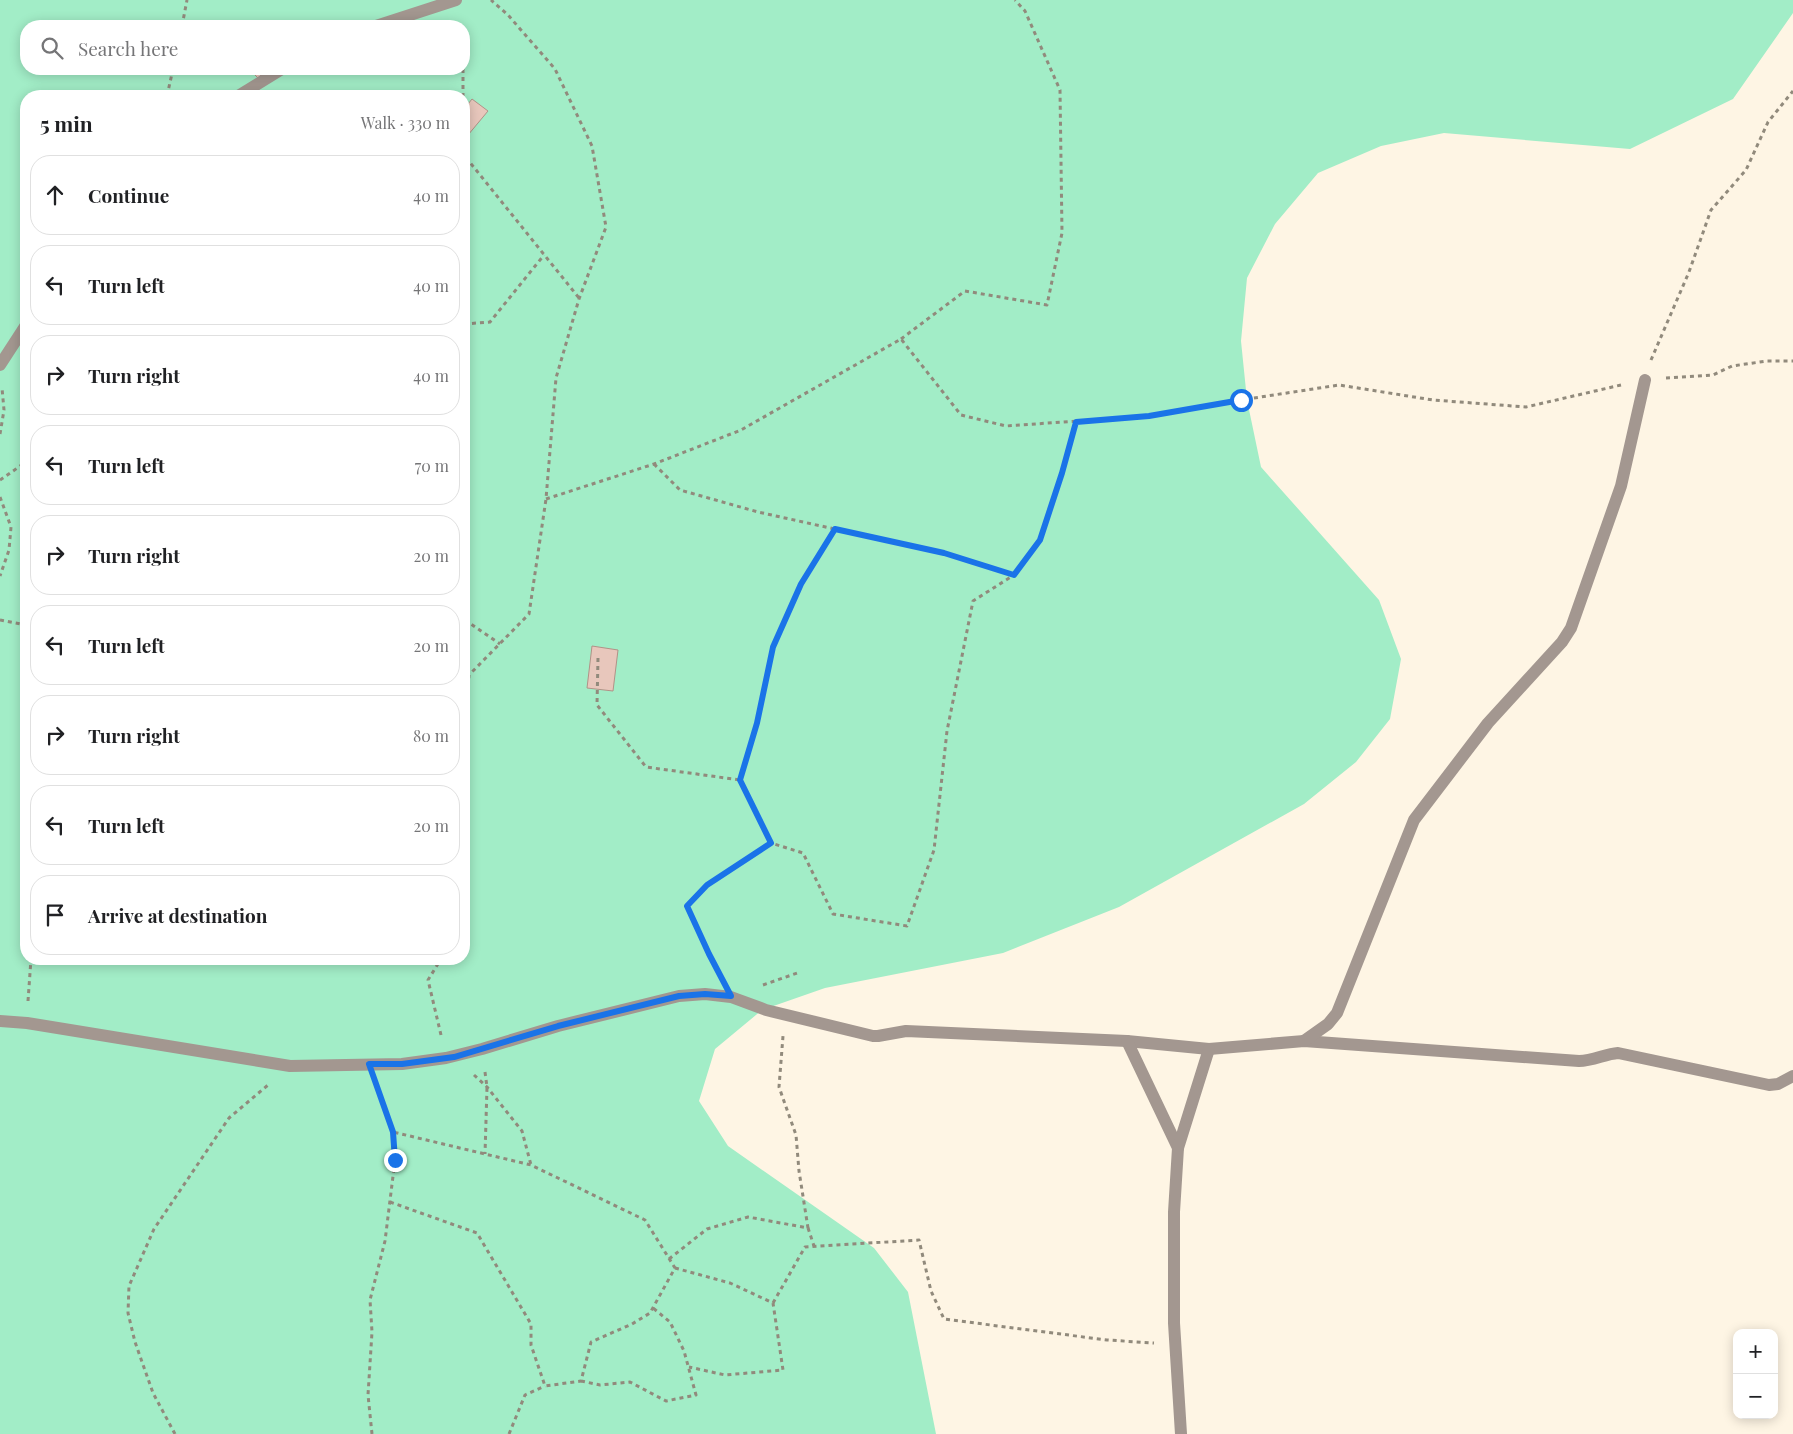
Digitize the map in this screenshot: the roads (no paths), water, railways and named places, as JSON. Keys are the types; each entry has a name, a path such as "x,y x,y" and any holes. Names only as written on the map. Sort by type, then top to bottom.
{"street":[{"path":"394,20 456,0"},
{"path":"248,90 272,75"},
{"path":"0,365 20,334"},
{"path":"1304,1041 1328,1024 1337,1013 1414,820 1488,723 1562,642 1571,628 1621,486 1645,380"},
{"path":"0,1021 27,1023 290,1066 402,1064 450,1057 558,1026 679,996 705,994 731,996 766,1010 878,1036 906,1031 1127,1040 1209,1049 1304,1041 1578,1061 1590,1061 1618,1053 1769,1085 1778,1084 1793,1076"},
{"path":"1127,1040 1178,1148"},
{"path":"1181,1434 1175,1345 1174,1212 1178,1148 1209,1049"}]}
